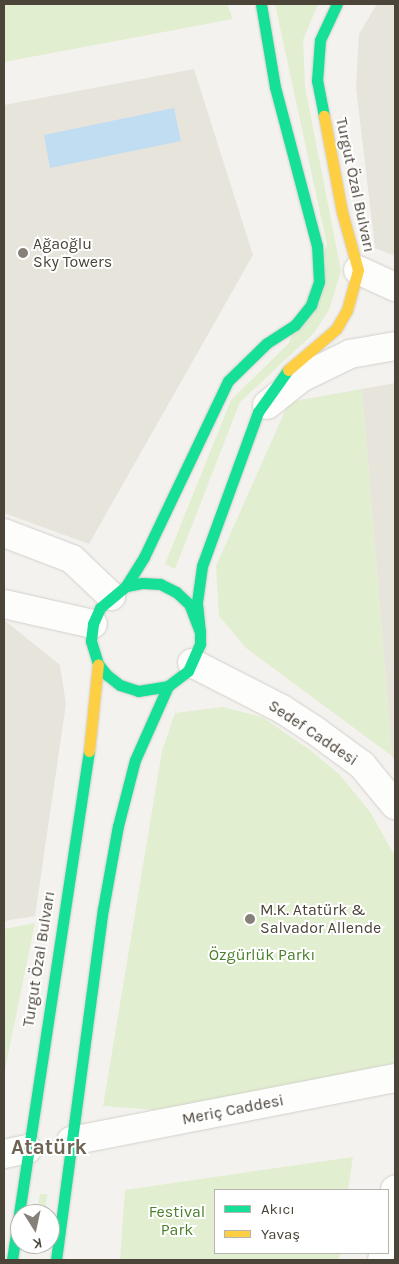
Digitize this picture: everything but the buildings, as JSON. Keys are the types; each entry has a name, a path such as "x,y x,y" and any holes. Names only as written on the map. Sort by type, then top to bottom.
{"main road":[{"name":"Turgut Özal Bulvarı","path":"12,1260 15,1151 89,748 98,664 91,641 93,624 100,608 118,591 144,557 228,381 267,343 295,325 311,305 319,282 317,246 276,87 261,4"},
{"name":"Turgut Özal Bulvarı","path":"56,1260 71,1141 118,826 135,760 168,686 179,680 197,655 200,632 197,602 202,566 258,412 288,370 336,329 347,310 358,270 317,81 320,40 337,4"},
{"path":"118,591 160,584 176,592 189,604 200,632"},
{"path":"98,664 107,676 129,688 154,690 168,686"}],"street":[{"path":"358,270 395,287"},
{"path":"258,412 301,378 350,354 395,346"},
{"path":"4,533 72,559 118,591"},
{"path":"4,604 93,624"},
{"name":"Sedef Caddesi","path":"192,663 282,709 312,729 362,765 395,806"},
{"name":"Meriç Caddesi","path":"71,1141 395,1078"},
{"path":"389,1225 395,1190"}],"shaded area":[{"path":"377,4 395,4 395,256 375,248 356,87 359,34"},
{"path":"194,69 253,255 89,544 4,513 4,105"},
{"path":"395,383 395,762 392,756 362,389"},
{"path":"4,620 60,665 66,704 35,916 4,921"}],"green space":[{"path":"4,4 227,4 233,19 4,62"},
{"path":"275,4 318,4 303,40 305,87 341,271 329,310 314,333 240,402 175,569 165,564 231,400 289,343 327,245"},
{"path":"362,389 392,756 246,648 219,616 216,566 289,402"},
{"name":"Özgürlük Parkı","path":"223,707 262,717 310,750 340,775 370,812 395,856 395,1065 156,1110 103,1106 162,751 175,713"},
{"path":"35,923 4,1074 4,929"},
{"name":"Festival Park","path":"353,1157 348,1189 214,1189 214,1254 340,1254 339,1260 120,1260 125,1190"},
{"path":"40,1194 47,1194 46,1204 38,1204"}],"water":[{"path":"174,108 181,141 50,168 44,135"}],"traffic: fast":[{"path":"126,586 144,557 228,381 267,343 295,325 311,305 319,282 317,246 275,87 261,4"},
{"path":"324,116 317,81 320,40 337,4"},
{"path":"200,632 189,604 176,592 160,584 142,583 126,586 100,608 93,624 91,641 98,664 107,675 120,685 138,691 168,686 188,671 200,644 200,632 197,602 202,566 258,412 288,370"},
{"path":"56,1260 103,909 118,826 135,760 168,686"},
{"path":"12,1260 89,751"}],"traffic: slow":[{"path":"288,370 336,329 347,310 358,270 342,212 324,116"},
{"path":"89,751 98,664"}],"place":[{"name":"Ağaoğlu Sky Towers","path":"23,253"},
{"name":"M.K. Atatürk & Salvador Allende","path":"250,919"}],"district":[{"name":"Atatürk","path":"49,1147"}]}
